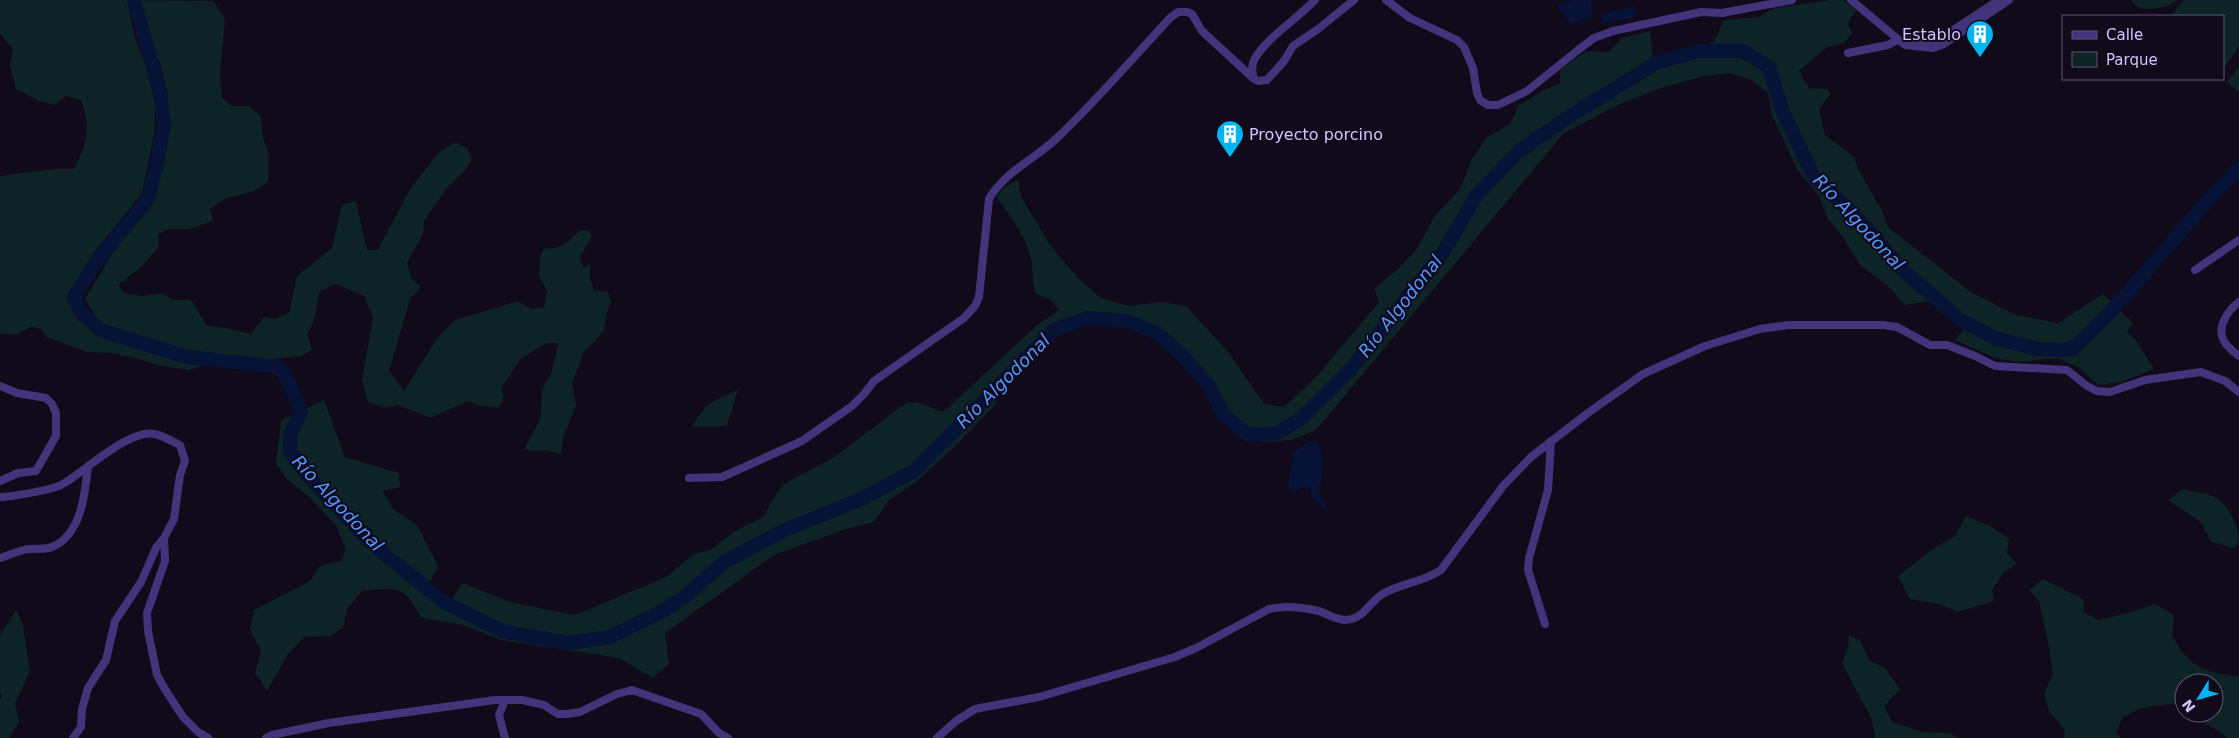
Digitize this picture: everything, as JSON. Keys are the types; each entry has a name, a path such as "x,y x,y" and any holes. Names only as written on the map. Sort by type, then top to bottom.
{"street":[{"path":"1254,79 1252,66 1254,60 1268,44 1315,0"},
{"path":"690,478 722,477 802,441 852,406 879,377 950,330 964,318 976,306 980,297 989,200 993,192 1006,178 1061,134 1126,69 1170,18 1178,12 1192,14 1202,31 1258,81 1267,80 1281,65 1292,46 1318,29 1354,0"},
{"path":"1386,0 1410,18 1456,40 1464,47 1473,68 1475,85 1480,100 1488,105 1498,105 1527,91 1594,38 1613,31 1701,12 1722,13 1792,0"},
{"path":"1851,0 1905,45 1933,48 1944,44 2008,0"},
{"path":"1848,53 1888,45 1899,40 1931,43 1999,0"},
{"path":"2195,270 2239,240"},
{"path":"2239,302 2232,307 2224,320 2221,331 2224,341 2239,356"},
{"path":"937,738 956,721 975,710 1039,697 1175,657 1196,648 1269,609 1280,606 1296,607 1320,612 1335,618 1357,618 1380,596 1393,589 1429,578 1441,570 1503,486 1531,457 1643,374 1705,346 1760,329 1788,325 1883,325 1897,327 1930,345 1947,345 1995,366 2067,370 2087,386 2097,391 2110,392 2145,380 2201,372 2225,381 2239,392"},
{"path":"0,386 17,393 46,398 52,404 56,413 57,424 56,436 36,471 18,473 0,481"},
{"path":"0,497 52,489 103,454 142,434 154,434 180,445 184,461 180,475 174,519 164,538 156,548 141,582 115,621 106,660 88,688 82,709 81,727 73,738"},
{"path":"1545,624 1528,570 1529,558 1548,490 1551,441"},
{"path":"0,558 28,549 50,548 62,542 78,517 84,498 88,466"},
{"path":"164,538 165,561 147,613 150,647 158,675 174,704 183,717 198,732 208,738"},
{"path":"266,738 272,735 329,724 414,710 505,700 522,700 544,705 558,714 567,714 580,712 617,694 632,690 701,714 719,733 728,738"},
{"path":"505,700 499,715 505,738"}],"green space":[{"path":"0,0 127,0 135,38 152,84 155,107 154,135 142,193 93,254 70,300 76,318 92,330 182,357 204,360 205,365 189,370 161,366 136,358 110,353 87,352 47,337 41,329 31,327 16,335 0,334 0,176 54,169 74,169 85,143 87,127 81,100 66,96 54,105 39,101 16,89 10,67 13,49 0,34"},
{"path":"140,0 213,1 225,19 220,74 222,98 232,106 249,106 261,117 263,139 269,154 268,182 254,191 224,199 210,209 213,221 190,229 169,229 158,234 159,247 140,268 118,285 124,293 142,296 163,293 172,300 191,300 207,326 251,334 264,317 275,319 289,313 297,276 332,248 342,205 356,201 367,250 378,250 410,189 440,151 456,142 468,149 472,160 464,172 447,188 424,221 423,234 407,263 412,279 421,287 410,299 389,371 404,391 438,337 455,320 518,301 531,309 544,307 547,291 539,276 540,257 544,248 560,246 568,242 579,231 589,230 592,236 580,257 583,268 590,264 590,279 594,290 608,292 611,302 606,316 604,331 584,352 572,383 576,406 563,437 561,454 549,451 524,450 541,417 542,390 551,373 559,343 546,343 521,359 501,388 504,397 499,408 480,406 468,401 430,418 398,405 384,408 368,402 362,380 373,317 364,296 335,284 319,292 314,321 307,334 312,350 301,356 258,361 188,353 101,325 85,299 118,244 151,201 168,120 168,96 160,63 149,41"},
{"path":"1829,0 1843,0 1856,10 1848,24 1852,33 1844,43 1827,47 1799,71 1809,88 1828,89 1830,95 1819,109 1825,135 1854,157 1859,171 1882,210 1888,227 1971,292 2016,315 2058,323 2103,294 2133,323 2127,331 2137,342 2154,369 2122,382 2098,385 2080,368 2057,358 2017,362 1995,358 1955,340 1971,320 1945,299 1905,305 1888,286 1861,266 1842,236 1828,219 1819,196 1797,169 1772,115 1768,93 1751,80 1730,73 1703,76 1661,88 1622,103 1564,133 1316,430 1292,440 1263,442 1234,421 1202,367 1168,336 1126,319 1087,316 1052,330 1015,366 994,406 950,451 917,481 888,501 874,522 846,529 774,555 665,633 669,664 653,678 619,658 501,640 463,625 421,618 410,599 404,594 391,589 362,591 347,609 343,628 330,636 304,637 288,654 267,691 255,673 261,651 250,629 254,610 310,581 320,566 341,561 346,549 335,524 309,497 286,478 276,463 281,420 324,400 345,457 399,473 400,487 383,491 393,509 417,525 438,566 429,584 452,599 463,583 510,602 575,615 666,577 694,554 710,550 735,531 763,517 782,485 833,458 906,403 917,402 943,412 1036,326 1059,310 1051,300 1036,294 1031,259 1025,242 1012,219 996,197 1005,187 1018,180 1021,197 1050,245 1078,278 1101,298 1128,306 1161,302 1186,306 1229,353 1264,404 1284,407 1317,376 1379,302 1374,289 1400,267 1417,249 1434,217 1460,189 1472,159 1487,137 1510,124 1518,106 1544,90 1560,83 1560,70 1586,51 1608,52 1622,38 1650,31 1653,62 1714,42 1724,20 1758,17 1775,8"},
{"path":"2131,0 2177,0 2155,9 2145,9 2135,5"},
{"path":"2184,0 2239,0 2239,47 2224,68 2224,15 2172,15"},
{"path":"2239,67 2239,92 2227,82"},
{"path":"738,390 727,426 692,427 706,407"},
{"path":"2183,489 2211,495 2222,503 2236,524 2239,542 2234,548 2211,542 2201,522 2168,500"},
{"path":"1966,516 1990,526 2009,538 2007,553 2017,564 2004,572 1992,590 1994,601 1958,612 1939,604 1910,599 1898,576 1930,551 1955,536"},
{"path":"2043,579 2083,599 2084,612 2098,620 2155,604 2174,615 2172,636 2188,658 2205,669 2219,673 2174,673 2174,704 2142,708 2122,718 2116,733 2121,738 2064,738 2065,730 2049,711 2044,694 2053,674 2039,601 2029,590"},
{"path":"16,610 23,625 30,671 15,704 19,722 9,738 0,738 0,699 2,697 0,692 0,635"},
{"path":"1849,635 1860,640 1869,660 1885,668 1900,689 1884,706 1892,722 1923,732 1949,733 1959,738 1875,738 1872,720 1842,663 1848,648"},
{"path":"2224,674 2239,676 2239,738 2227,738 2203,723 2224,723"}],"water":[{"path":"1573,0 1591,0 1593,16 1571,25 1556,5"},
{"path":"1634,6 1636,17 1603,23 1601,14"},
{"path":"1310,441 1318,443 1323,461 1321,484 1318,487 1320,497 1327,505 1325,511 1312,497 1310,487 1302,487 1295,493 1289,489 1293,453"}],"waterway":[{"name":"Río Algodonal","path":"134,0 160,94 164,124 148,199 96,262 74,297 79,310 100,330 187,357 279,367 290,385 301,412 290,435 290,452 308,476 372,544 444,602 502,631 569,643 610,637 659,613 686,596 724,562 785,530 859,500 914,471 1054,330 1087,318 1126,321 1157,333 1183,356 1209,386 1224,415 1248,435 1277,433 1302,418 1349,371 1442,254 1476,196 1518,152 1567,118 1656,63 1698,51 1743,51 1769,67 1783,112 1813,175 1861,222 1903,270 1959,319 1995,338 2038,349 2071,350 2115,307 2217,190 2239,168"}],"place":[{"name":"Establo","path":"1980,58"},
{"name":"Proyecto porcino","path":"1230,158"}]}
